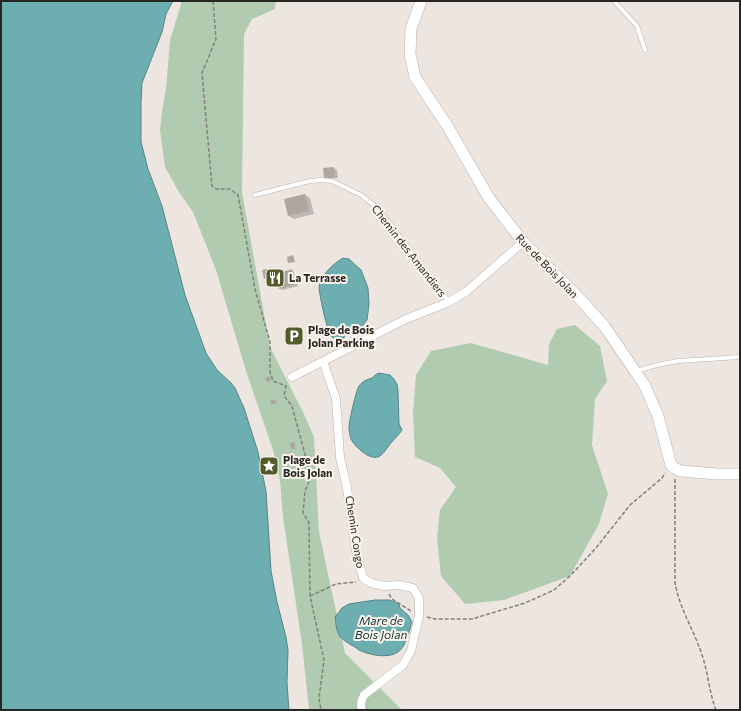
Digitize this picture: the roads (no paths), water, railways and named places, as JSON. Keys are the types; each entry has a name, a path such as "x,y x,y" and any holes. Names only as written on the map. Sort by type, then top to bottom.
{"street":[{"name":"Rue de Bois Jolan","path":"421,1 411,29 410,54 415,77 448,127 489,198 523,242 605,327 645,386 658,416 673,467 681,471 740,474"},
{"path":"292,377 406,319 449,302 467,291 523,242"},
{"name":"Chemin Congo","path":"323,361 336,398 340,457 348,488 356,556 363,578 371,583 384,586 399,585 413,588 419,598 419,616 411,651 402,665 364,694 361,700 362,710"}],"lane":[{"path":"614,1 638,26 645,50"},
{"name":"Chemin des Amandiers","path":"255,195 310,181 321,180 332,181 361,195 375,206 388,221 449,302"},
{"path":"635,371 657,364 678,361 740,357"}],"water":[{"path":"1,1 173,1 166,14 162,32 142,83 141,142 148,169 162,206 185,295 206,353 217,370 235,388 244,408 258,452 266,491 271,571 288,650 287,683 289,710 1,710"},
{"path":"343,258 349,259 361,270 368,288 369,304 367,320 358,331 346,334 343,339 339,339 332,337 329,333 319,287 328,270"},
{"path":"379,373 390,375 397,384 399,424 402,430 380,456 372,457 364,453 356,446 351,439 349,427 359,386 366,380"},
{"name":"Mare de Bois Jolan","path":"375,600 390,600 399,604 400,608 408,615 412,622 401,650 394,654 378,656 363,652 343,640 337,631 335,617 342,608 349,604"}],"place":[{"name":"La Terrasse","path":"275,278"},
{"name":"Plage de Bois Jolan Parking","path":"294,336"},
{"name":"Plage de Bois Jolan","path":"269,466"}]}
